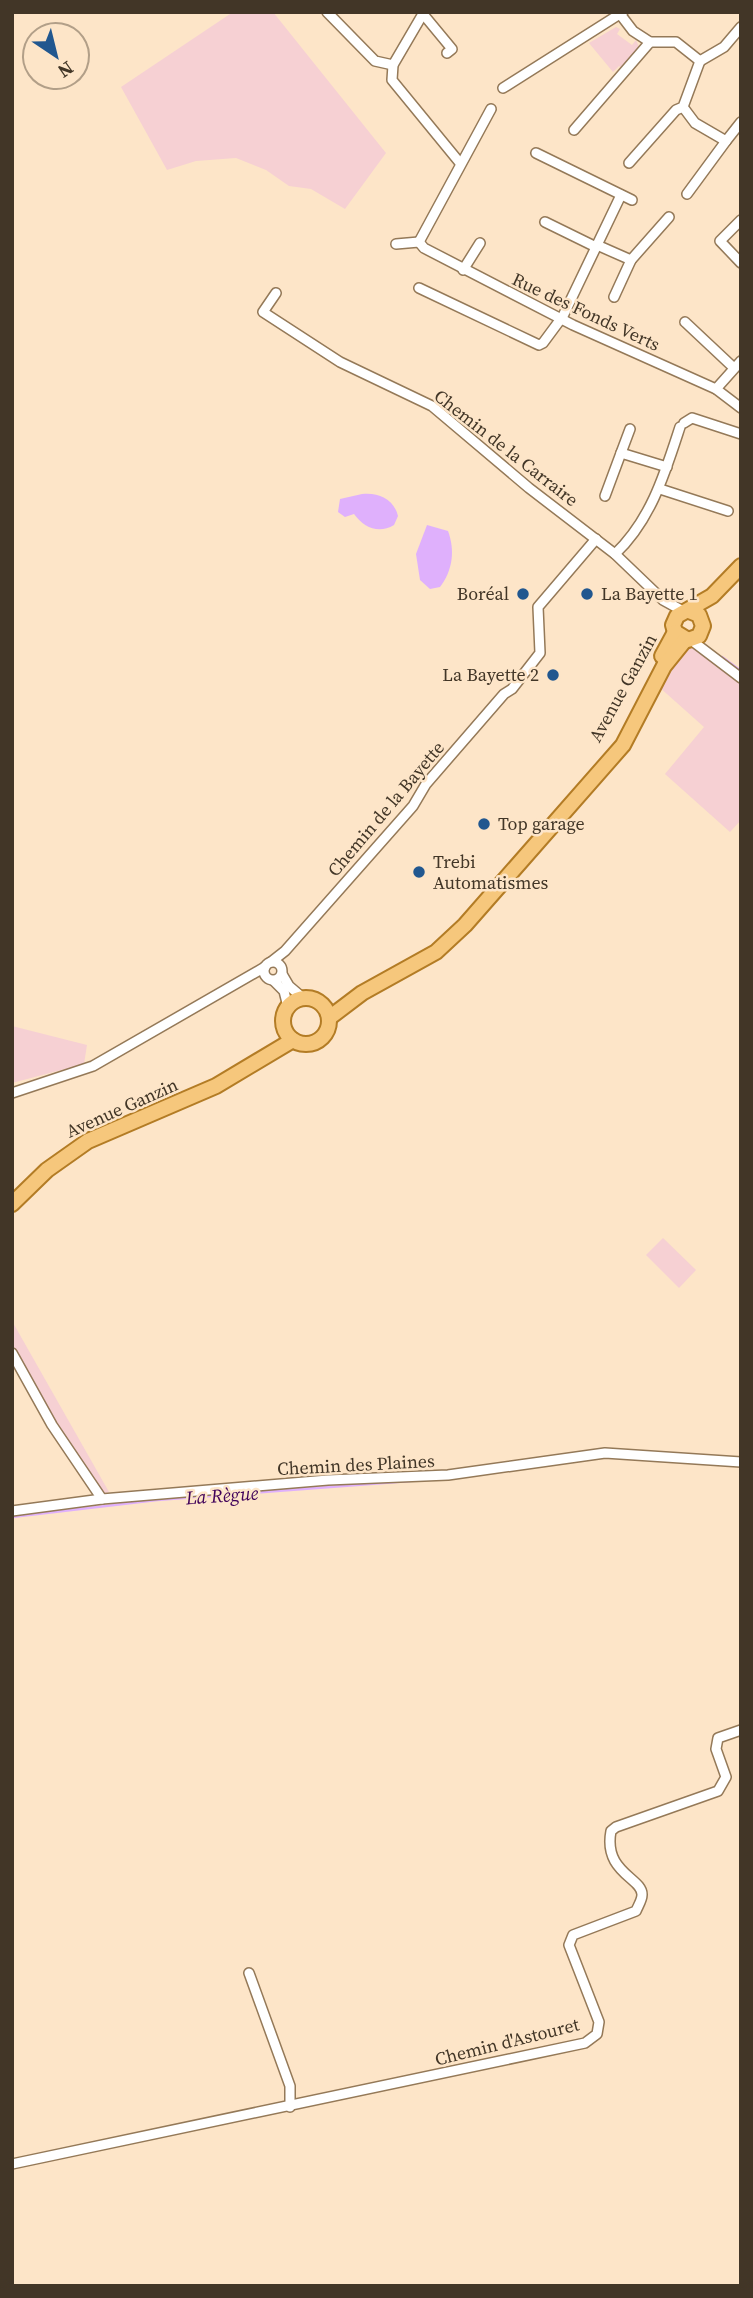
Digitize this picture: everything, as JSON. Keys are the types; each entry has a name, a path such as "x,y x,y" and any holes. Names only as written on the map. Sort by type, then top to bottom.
{"main road":[{"name":"Avenue Ganzin","path":"329,1018 362,993 419,963 452,939 578,795 620,738 688,625 741,566"},
{"name":"Avenue Ganzin","path":"319,1002 362,993"},
{"path":"303,998 319,1002 329,1018 326,1032 319,1040 307,1044 293,1040 284,1027 288,1007 303,998"},
{"name":"Avenue Ganzin","path":"257,1060 284,1027"},
{"name":"Avenue Ganzin","path":"12,1204 47,1170 88,1141 206,1090 293,1040"}],"street":[{"path":"327,12 375,61 393,65"},
{"path":"447,53 452,49 424,13 393,65 393,80 460,163"},
{"path":"503,88 621,13 633,31 650,42 676,42 700,61"},
{"path":"629,163 676,110 683,107 700,61 724,47 741,27"},
{"path":"574,130 650,42"},
{"path":"683,107 695,122 726,141"},
{"path":"396,244 419,242 491,109"},
{"path":"687,194 741,122"},
{"path":"536,153 632,200"},
{"path":"419,288 539,345 561,318 621,195"},
{"path":"614,297 631,260 669,217"},
{"path":"741,220 720,241 741,262"},
{"path":"545,222 631,260"},
{"name":"Rue des Fonds Verts","path":"419,242 424,248 463,270 716,389 741,408"},
{"path":"463,270 480,243"},
{"name":"Chemin de la Carraire","path":"276,293 263,312 340,362 432,406 615,554 688,625 710,652 741,678"},
{"path":"685,322 737,364 716,389"},
{"path":"615,554 628,542 660,489 682,425 692,418 741,433"},
{"path":"605,496 630,429"},
{"path":"621,453 667,467"},
{"path":"660,489 728,511"},
{"name":"Chemin de la Bayette","path":"273,971 285,951 413,806 426,784 488,712 512,689 540,653 538,607 596,539"},
{"path":"12,1093 93,1066 248,975 273,971"},
{"path":"273,971 303,998"},
{"path":"273,971 284,991 288,1007"},
{"path":"12,1353 40,1405 102,1499"},
{"name":"Chemin des Plaines","path":"12,1511 102,1499 328,1480 448,1475 605,1452 741,1462"},
{"name":"Chemin d'Astouret","path":"12,2164 522,2059 585,2043 597,2034 599,2022 569,1945 573,1935 636,1911 642,1896 641,1889 617,1867 610,1856 611,1831 616,1826 718,1791 726,1777 716,1749 718,1738 741,1730"},
{"path":"250,1973 290,2086 290,2107"}],"shaded area":[{"path":"233,12 273,12 386,153 345,209 311,189 289,186 266,170 236,158 196,161 167,170 121,87"},
{"path":"616,27 620,29 617,34 632,45 636,40 639,47 623,69 619,66 613,72 589,43"},
{"path":"374,494 389,501 398,516 394,525 383,529 372,528 362,523 354,514 345,517 338,512 340,499"},
{"path":"427,525 448,531 452,545 450,567 444,580 440,587 430,589 420,580 416,554"},
{"path":"691,648 699,649 741,684 741,820 730,832 665,774 704,727 658,686 678,652"},
{"path":"12,1026 87,1045 84,1064 12,1083"},
{"path":"663,1238 696,1270 679,1288 646,1255"},
{"path":"12,1321 109,1492 96,1496 79,1473 12,1360"}],"waterway":[{"path":"722,657 741,671"},
{"name":"La Règue","path":"12,1517 157,1500 410,1481"}],"place":[{"name":"Boréal","path":"523,594"},
{"name":"La Bayette 1","path":"587,594"},
{"name":"La Bayette 2","path":"553,675"},
{"name":"Top garage","path":"484,824"},
{"name":"Trebi Automatismes","path":"419,872"}]}
